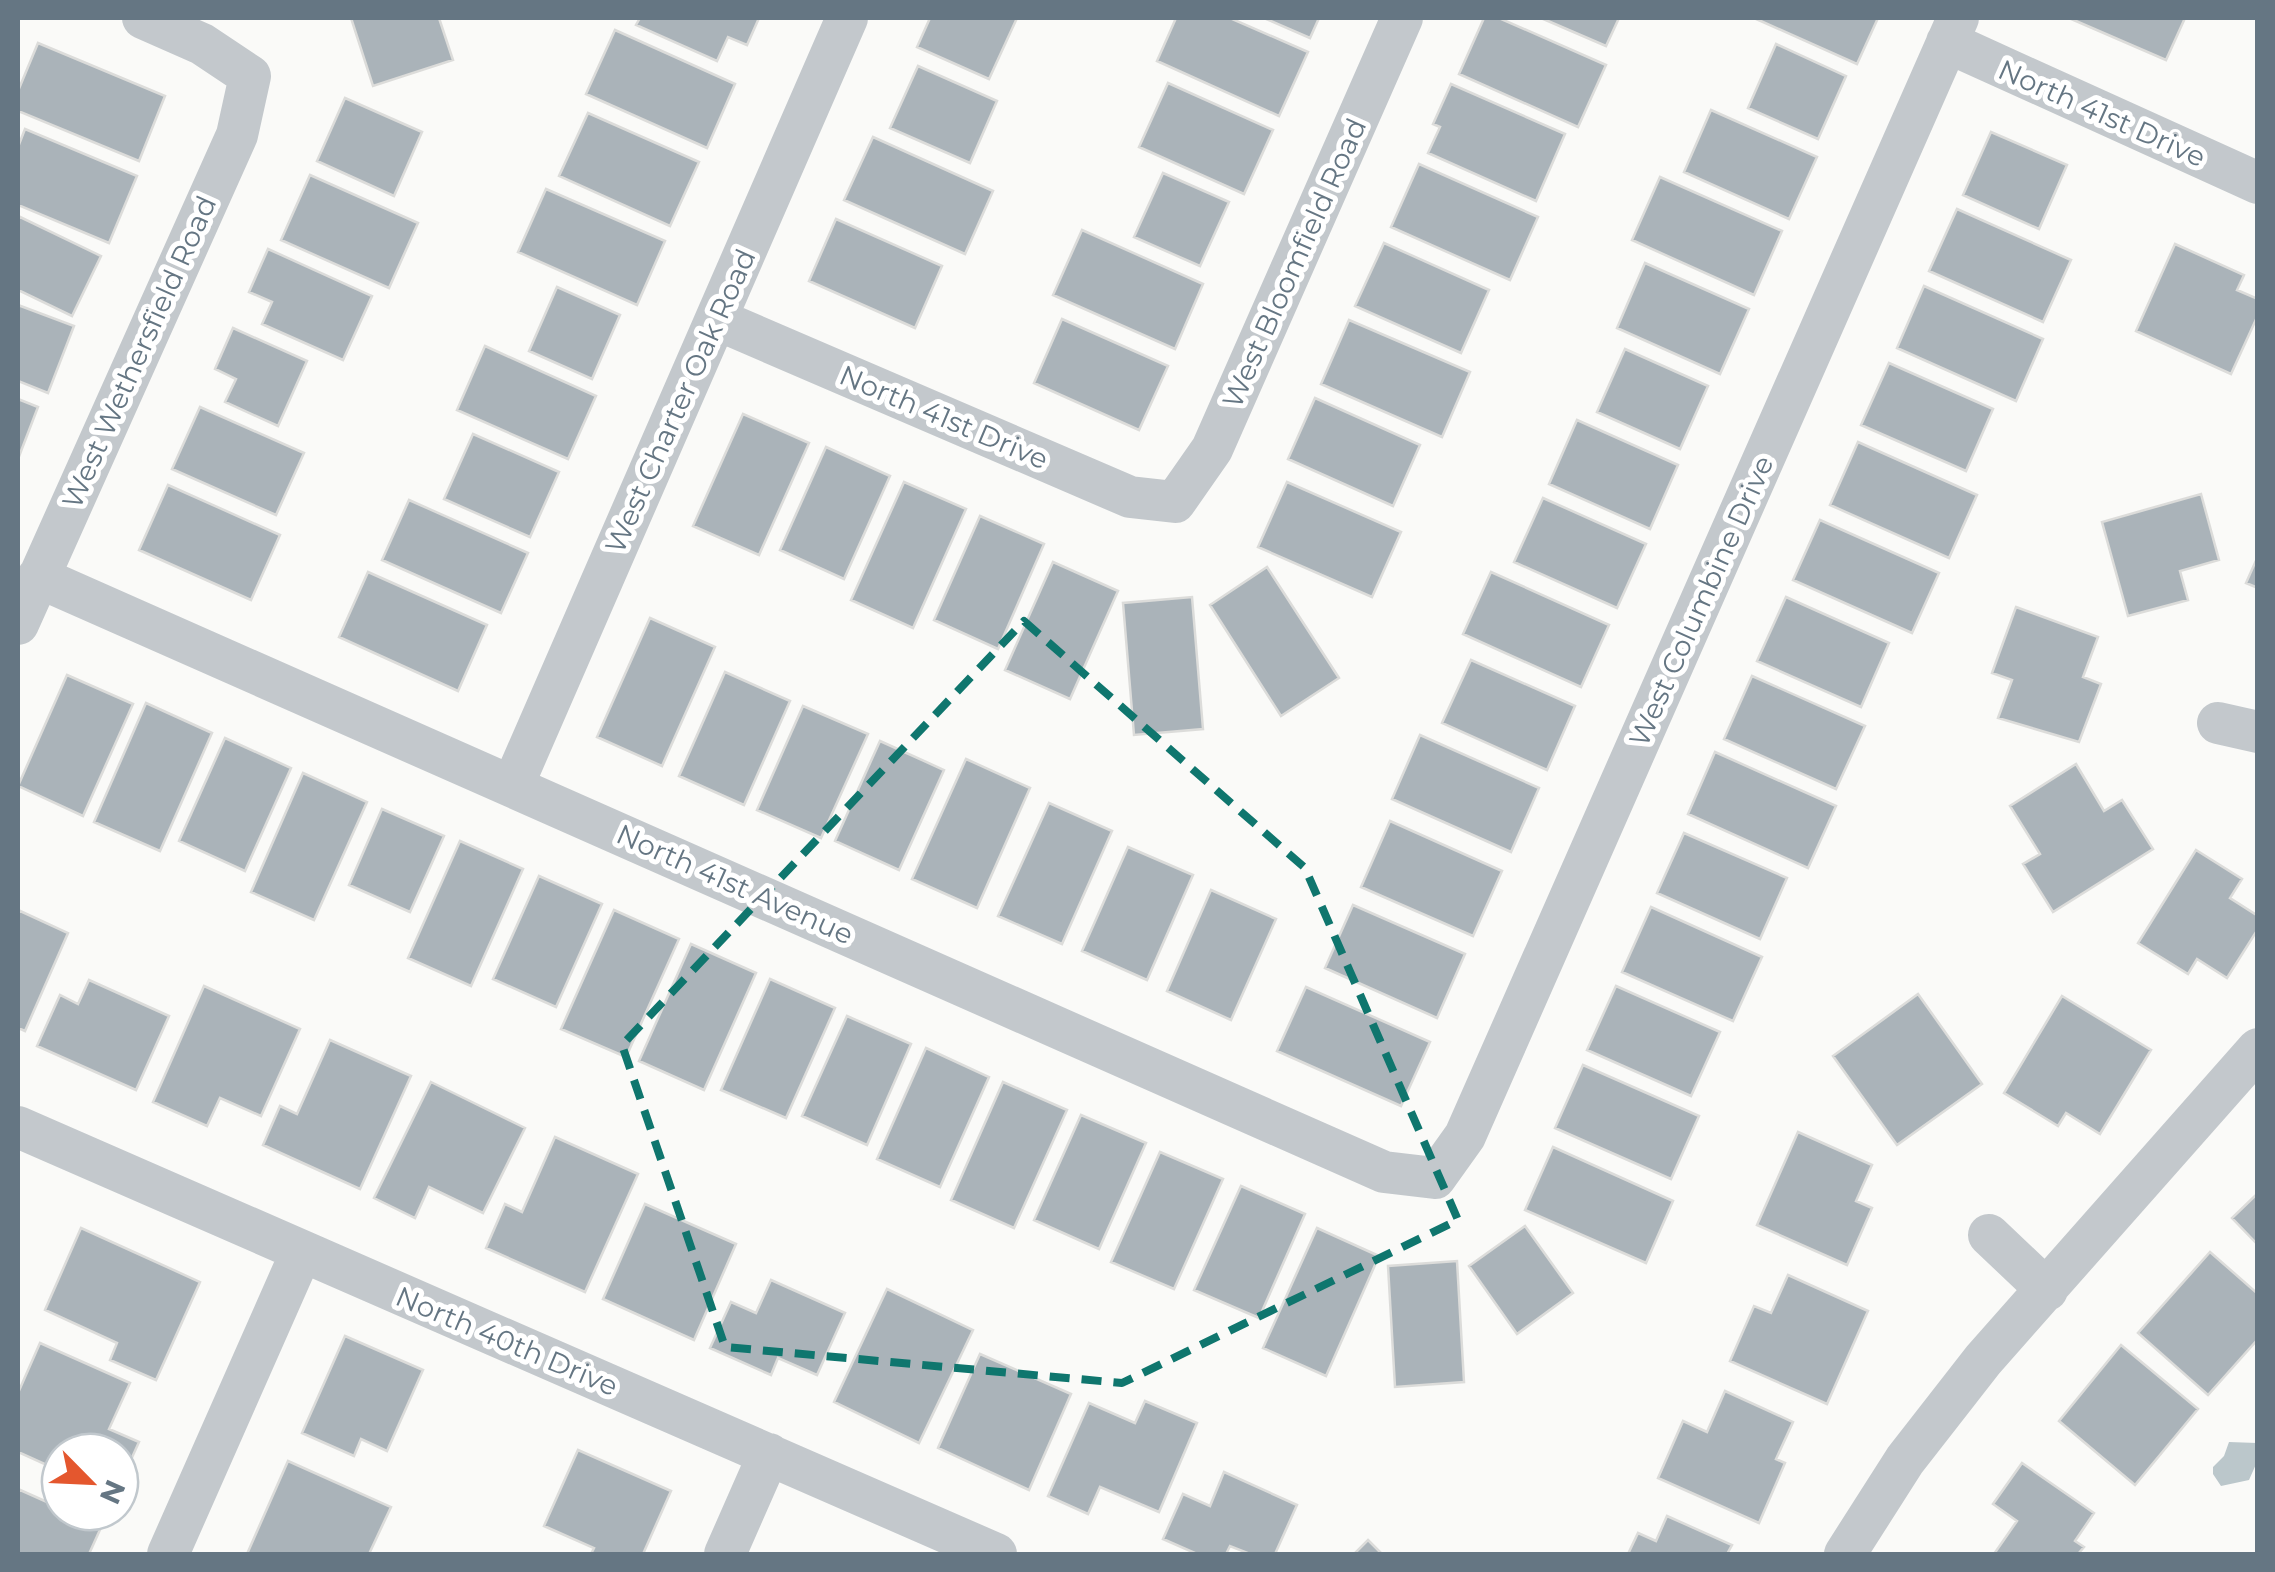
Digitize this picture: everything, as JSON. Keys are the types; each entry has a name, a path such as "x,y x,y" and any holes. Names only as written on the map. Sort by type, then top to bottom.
{"street":[{"name":"West Wethersfield Road","path":"18,624 237,135 250,76 202,44 142,18"},
{"name":"West Charter Oak Road","path":"513,785 848,18"},
{"name":"West Bloomfield Road","path":"1175,502 1212,449 1402,18"},
{"name":"North 41st Drive","path":"1952,30 2258,183"},
{"name":"West Columbine Drive","path":"1435,1178 1466,1136 1952,30"},
{"name":"North 41st Drive","path":"716,319 1130,497 1175,502"},
{"name":"North 41st Avenue","path":"38,576 1384,1172 1435,1178"},
{"path":"1845,1554 1916,1446 1982,1360 2258,1049"},
{"name":"North 40th Drive","path":"18,1127 996,1554"},
{"path":"1989,1236 2047,1290"},
{"path":"168,1554 301,1253"},
{"path":"725,1554 769,1454"}],"highlighted area":[{"path":"1024,621 1305,868 1458,1220 1122,1383 725,1347 622,1045"}],"shaded area":[{"path":"2229,1442 2257,1443 2257,1462 2249,1480 2221,1486 2213,1467 2224,1456"}],"building":[{"path":"351,18 439,18 453,60 373,86"},
{"path":"640,18 759,18 747,45 728,37 717,61 636,25"},
{"path":"930,18 1017,18 989,79 917,47"},
{"path":"1176,18 1230,18 1308,52 1279,116 1157,61"},
{"path":"1264,18 1319,18 1310,38"},
{"path":"1484,18 1499,18 1606,65 1578,127 1459,74"},
{"path":"1541,18 1619,18 1606,46"},
{"path":"1754,18 1878,18 1857,64"},
{"path":"2069,18 2185,18 2166,60"},
{"path":"615,30 735,84 707,148 586,94"},
{"path":"38,43 165,96 139,161 18,111 18,91"},
{"path":"1776,44 1846,76 1818,139 1748,108"},
{"path":"918,66 997,101 970,163 890,128"},
{"path":"1168,83 1273,130 1244,194 1139,147"},
{"path":"1451,84 1565,134 1536,201 1428,153 1440,127 1433,124"},
{"path":"345,98 422,132 394,196 317,161"},
{"path":"1711,110 1817,157 1789,219 1684,172"},
{"path":"588,113 699,162 670,226 559,176"},
{"path":"25,129 137,176 109,243 18,205 18,147"},
{"path":"1991,132 2067,165 2039,229 1963,195"},
{"path":"873,137 993,191 965,254 844,200"},
{"path":"1419,164 1538,217 1510,280 1391,227"},
{"path":"1163,173 1229,202 1200,266 1134,237"},
{"path":"310,175 418,223 389,288 281,240"},
{"path":"1660,177 1782,231 1754,295 1632,240"},
{"path":"546,189 665,241 637,305 518,252"},
{"path":"1957,209 2071,260 2043,322 1929,271"},
{"path":"18,216 101,256 72,316 18,290"},
{"path":"836,219 942,266 915,328 809,281"},
{"path":"1082,230 1203,284 1175,349 1053,295"},
{"path":"1384,243 1489,290 1461,353 1355,306"},
{"path":"2175,244 2244,275 2237,290 2258,299 2258,315 2231,374 2136,331"},
{"path":"268,249 372,296 343,360 262,324 272,302 249,292"},
{"path":"1645,263 1749,309 1720,374 1617,328"},
{"path":"1924,286 2043,339 2016,401 1897,348"},
{"path":"557,287 620,315 592,379 529,351"},
{"path":"18,305 74,326 48,393 18,381"},
{"path":"1062,319 1168,366 1139,430 1034,383"},
{"path":"1349,320 1470,372 1442,437 1321,384"},
{"path":"233,328 307,361 278,426 225,402 236,379 215,369"},
{"path":"485,346 596,396 568,459 457,410"},
{"path":"1625,349 1708,386 1680,449 1597,412"},
{"path":"1889,363 1993,409 1966,471 1861,425"},
{"path":"1315,398 1420,445 1393,506 1288,459"},
{"path":"18,399 38,407 18,459"},
{"path":"200,407 304,453 276,515 172,469"},
{"path":"743,414 809,443 759,555 693,526"},
{"path":"1577,420 1678,465 1650,529 1549,484"},
{"path":"473,434 559,472 530,537 444,499"},
{"path":"1858,442 1977,495 1949,558 1830,505"},
{"path":"826,447 890,476 844,579 780,550"},
{"path":"904,482 966,509 913,628 851,600"},
{"path":"1287,482 1401,532 1372,597 1258,547"},
{"path":"168,485 280,535 251,600 139,550"},
{"path":"2201,494 2219,560 2180,571 2188,600 2128,616 2102,522"},
{"path":"1543,498 1646,544 1617,608 1514,562"},
{"path":"409,500 528,553 501,613 382,560"},
{"path":"980,516 1044,544 998,649 934,620"},
{"path":"1820,520 1939,573 1912,633 1793,580"},
{"path":"2258,556 2258,588 2246,583"},
{"path":"1053,562 1118,591 1070,699 1005,670"},
{"path":"1267,567 1339,678 1281,716 1210,605"},
{"path":"368,572 487,625 458,691 339,637"},
{"path":"1491,572 1609,625 1581,687 1463,634"},
{"path":"1192,597 1203,729 1134,735 1123,603"},
{"path":"1786,597 1889,643 1861,707 1757,661"},
{"path":"2016,607 2098,637 2083,677 2101,684 2079,742 1998,718 2012,680 1992,673"},
{"path":"650,618 715,647 662,766 597,737"},
{"path":"1471,660 1575,706 1547,770 1442,723"},
{"path":"725,672 790,701 744,805 679,776"},
{"path":"67,675 133,704 83,816 18,786"},
{"path":"1752,676 1865,726 1836,789 1724,739"},
{"path":"146,703 212,733 160,851 94,822"},
{"path":"803,706 868,734 821,838 757,810"},
{"path":"1420,735 1539,788 1511,852 1392,799"},
{"path":"225,738 291,768 245,871 179,841"},
{"path":"880,741 944,770 899,870 835,841"},
{"path":"1715,752 1836,806 1808,868 1688,814"},
{"path":"966,759 1030,788 977,908 912,879"},
{"path":"2076,764 2104,811 2122,800 2153,849 2053,912 2023,864 2040,854 2010,806"},
{"path":"303,773 367,802 314,920 251,892"},
{"path":"1049,803 1112,831 1062,944 998,916"},
{"path":"382,809 444,836 410,912 349,885"},
{"path":"1390,821 1502,871 1473,936 1361,887"},
{"path":"1684,833 1787,878 1760,939 1657,893"},
{"path":"460,841 523,869 471,986 408,958"},
{"path":"1128,847 1193,875 1147,980 1082,951"},
{"path":"2196,850 2242,879 2230,898 2258,916 2258,929 2227,978 2197,959 2188,974 2138,943"},
{"path":"539,876 602,904 556,1007 493,979"},
{"path":"1211,890 1276,919 1231,1020 1167,991"},
{"path":"1353,905 1465,954 1437,1018 1325,968"},
{"path":"1651,907 1762,957 1733,1021 1622,972"},
{"path":"18,910 68,933 25,1031 18,1028"},
{"path":"614,910 679,939 626,1057 561,1029"},
{"path":"691,944 756,973 704,1090 639,1061"},
{"path":"770,979 835,1008 786,1118 721,1090"},
{"path":"89,980 169,1016 136,1090 37,1046 60,995 78,1004"},
{"path":"204,986 300,1029 261,1116 220,1098 207,1126 153,1102"},
{"path":"1616,986 1720,1032 1691,1096 1587,1050"},
{"path":"1306,987 1430,1042 1401,1106 1277,1051"},
{"path":"1918,994 1982,1084 1897,1145 1833,1056"},
{"path":"2062,996 2151,1050 2100,1134 2066,1113 2058,1126 2004,1093"},
{"path":"847,1016 911,1044 867,1145 802,1116"},
{"path":"330,1040 411,1076 360,1189 263,1145 280,1106 297,1114"},
{"path":"926,1048 989,1077 940,1187 877,1159"},
{"path":"1583,1065 1699,1116 1671,1179 1555,1128"},
{"path":"431,1082 525,1128 483,1213 429,1187 415,1218 374,1198"},
{"path":"1003,1082 1067,1110 1014,1228 951,1200"},
{"path":"1081,1115 1146,1143 1099,1249 1034,1220"},
{"path":"1798,1132 1872,1165 1856,1201 1872,1208 1847,1265 1757,1225"},
{"path":"555,1137 638,1174 585,1292 486,1248 505,1204 522,1212"},
{"path":"1553,1147 1673,1201 1646,1263 1525,1210"},
{"path":"1160,1152 1223,1179 1174,1289 1111,1262"},
{"path":"1241,1186 1305,1214 1259,1318 1194,1290"},
{"path":"2258,1193 2258,1245 2232,1218"},
{"path":"645,1204 736,1244 694,1340 603,1299"},
{"path":"1525,1226 1573,1293 1517,1334 1469,1266"},
{"path":"81,1228 200,1282 156,1380 110,1360 117,1343 45,1310"},
{"path":"1317,1228 1379,1256 1326,1376 1263,1348"},
{"path":"2210,1252 2258,1294 2258,1339 2208,1395 2138,1333"},
{"path":"1457,1261 1464,1382 1395,1387 1388,1266"},
{"path":"1788,1275 1868,1311 1827,1404 1730,1361 1754,1306 1771,1313"},
{"path":"771,1280 845,1313 817,1375 778,1358 771,1375 710,1348 731,1302 756,1313"},
{"path":"887,1289 973,1330 919,1443 834,1402"},
{"path":"345,1336 423,1370 387,1451 361,1439 354,1456 302,1433"},
{"path":"40,1343 130,1383 109,1429 116,1432 40,1432 40,1462 18,1452 18,1393"},
{"path":"2121,1345 2198,1409 2135,1485 2059,1421"},
{"path":"980,1354 1071,1394 1029,1490 938,1448"},
{"path":"1725,1391 1793,1422 1776,1459 1785,1463 1759,1523 1658,1478 1683,1421 1707,1432"},
{"path":"1145,1401 1197,1423 1159,1512 1100,1487 1088,1514 1048,1496 1089,1403 1135,1423"},
{"path":"578,1450 671,1491 643,1554 591,1554 594,1548 544,1526"},
{"path":"288,1461 391,1507 369,1554 247,1554"},
{"path":"2022,1463 2094,1513 2075,1541 2084,1547 2078,1554 1994,1554 2017,1521 1993,1504"},
{"path":"1224,1472 1297,1505 1275,1554 1250,1554 1230,1546 1226,1554 1197,1554 1163,1539 1183,1494 1210,1506"},
{"path":"18,1489 40,1499 40,1532 99,1532 89,1554 18,1554"},
{"path":"1667,1516 1732,1545 1727,1554 1628,1554 1638,1533 1656,1541"},
{"path":"1368,1540 1382,1554 1354,1554"}]}
